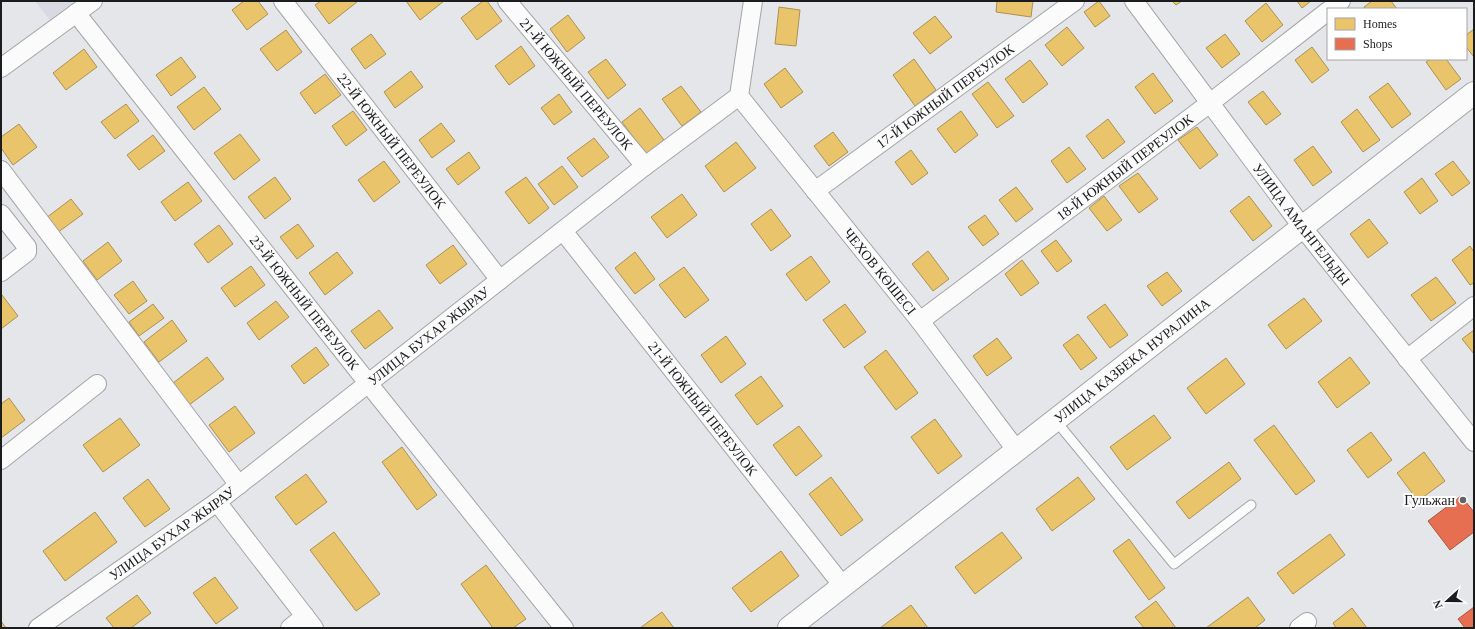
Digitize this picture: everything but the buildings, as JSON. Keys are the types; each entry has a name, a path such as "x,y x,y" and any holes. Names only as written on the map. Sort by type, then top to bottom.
{"street":[{"path":"1,68 92,1"},
{"name":"22-Й ЮЖНЫЙ ПЕРЕУЛОК","path":"283,1 500,280"},
{"name":"21-Й ЮЖНЫЙ ПЕРЕУЛОК","path":"507,1 645,166"},
{"path":"739,96 753,1"},
{"name":"17-Й ЮЖНЫЙ ПЕРЕУЛОК","path":"815,191 1075,1"},
{"name":"УЛИЦА АМАНГЕЛЬДЫ","path":"1134,1 1303,228 1474,442"},
{"path":"1332,8 1341,1"},
{"name":"18-Й ЮЖНЫЙ ПЕРЕУЛОК","path":"920,321 1327,12"},
{"name":"23-Й ЮЖНЫЙ ПЕРЕУЛОК","path":"76,13 368,383 564,628"},
{"name":"УЛИЦА КАЗБЕКА НУРАЛИНА","path":"789,628 1474,93"},
{"name":"УЛИЦА БУХАР ЖЫРАУ","path":"38,628 217,502 645,166 739,96"},
{"name":"ЧЕХОВ КӨШЕСІ","path":"739,96 920,321 1016,451"},
{"path":"1,170 239,485"},
{"path":"1,214 27,247 27,252 1,272"},
{"name":"21-Й ЮЖНЫЙ ПЕРЕУЛОК","path":"562,231 844,586"},
{"path":"1407,359 1474,306"},
{"path":"1,460 98,384"},
{"path":"217,502 309,622 290,628"}],"lane":[{"path":"1055,420 1174,564 1251,505"}],"shaded area":[{"path":"35,1 75,1 50,20"}],"place":[{"name":"Гульжан","path":"1463,500"}]}
